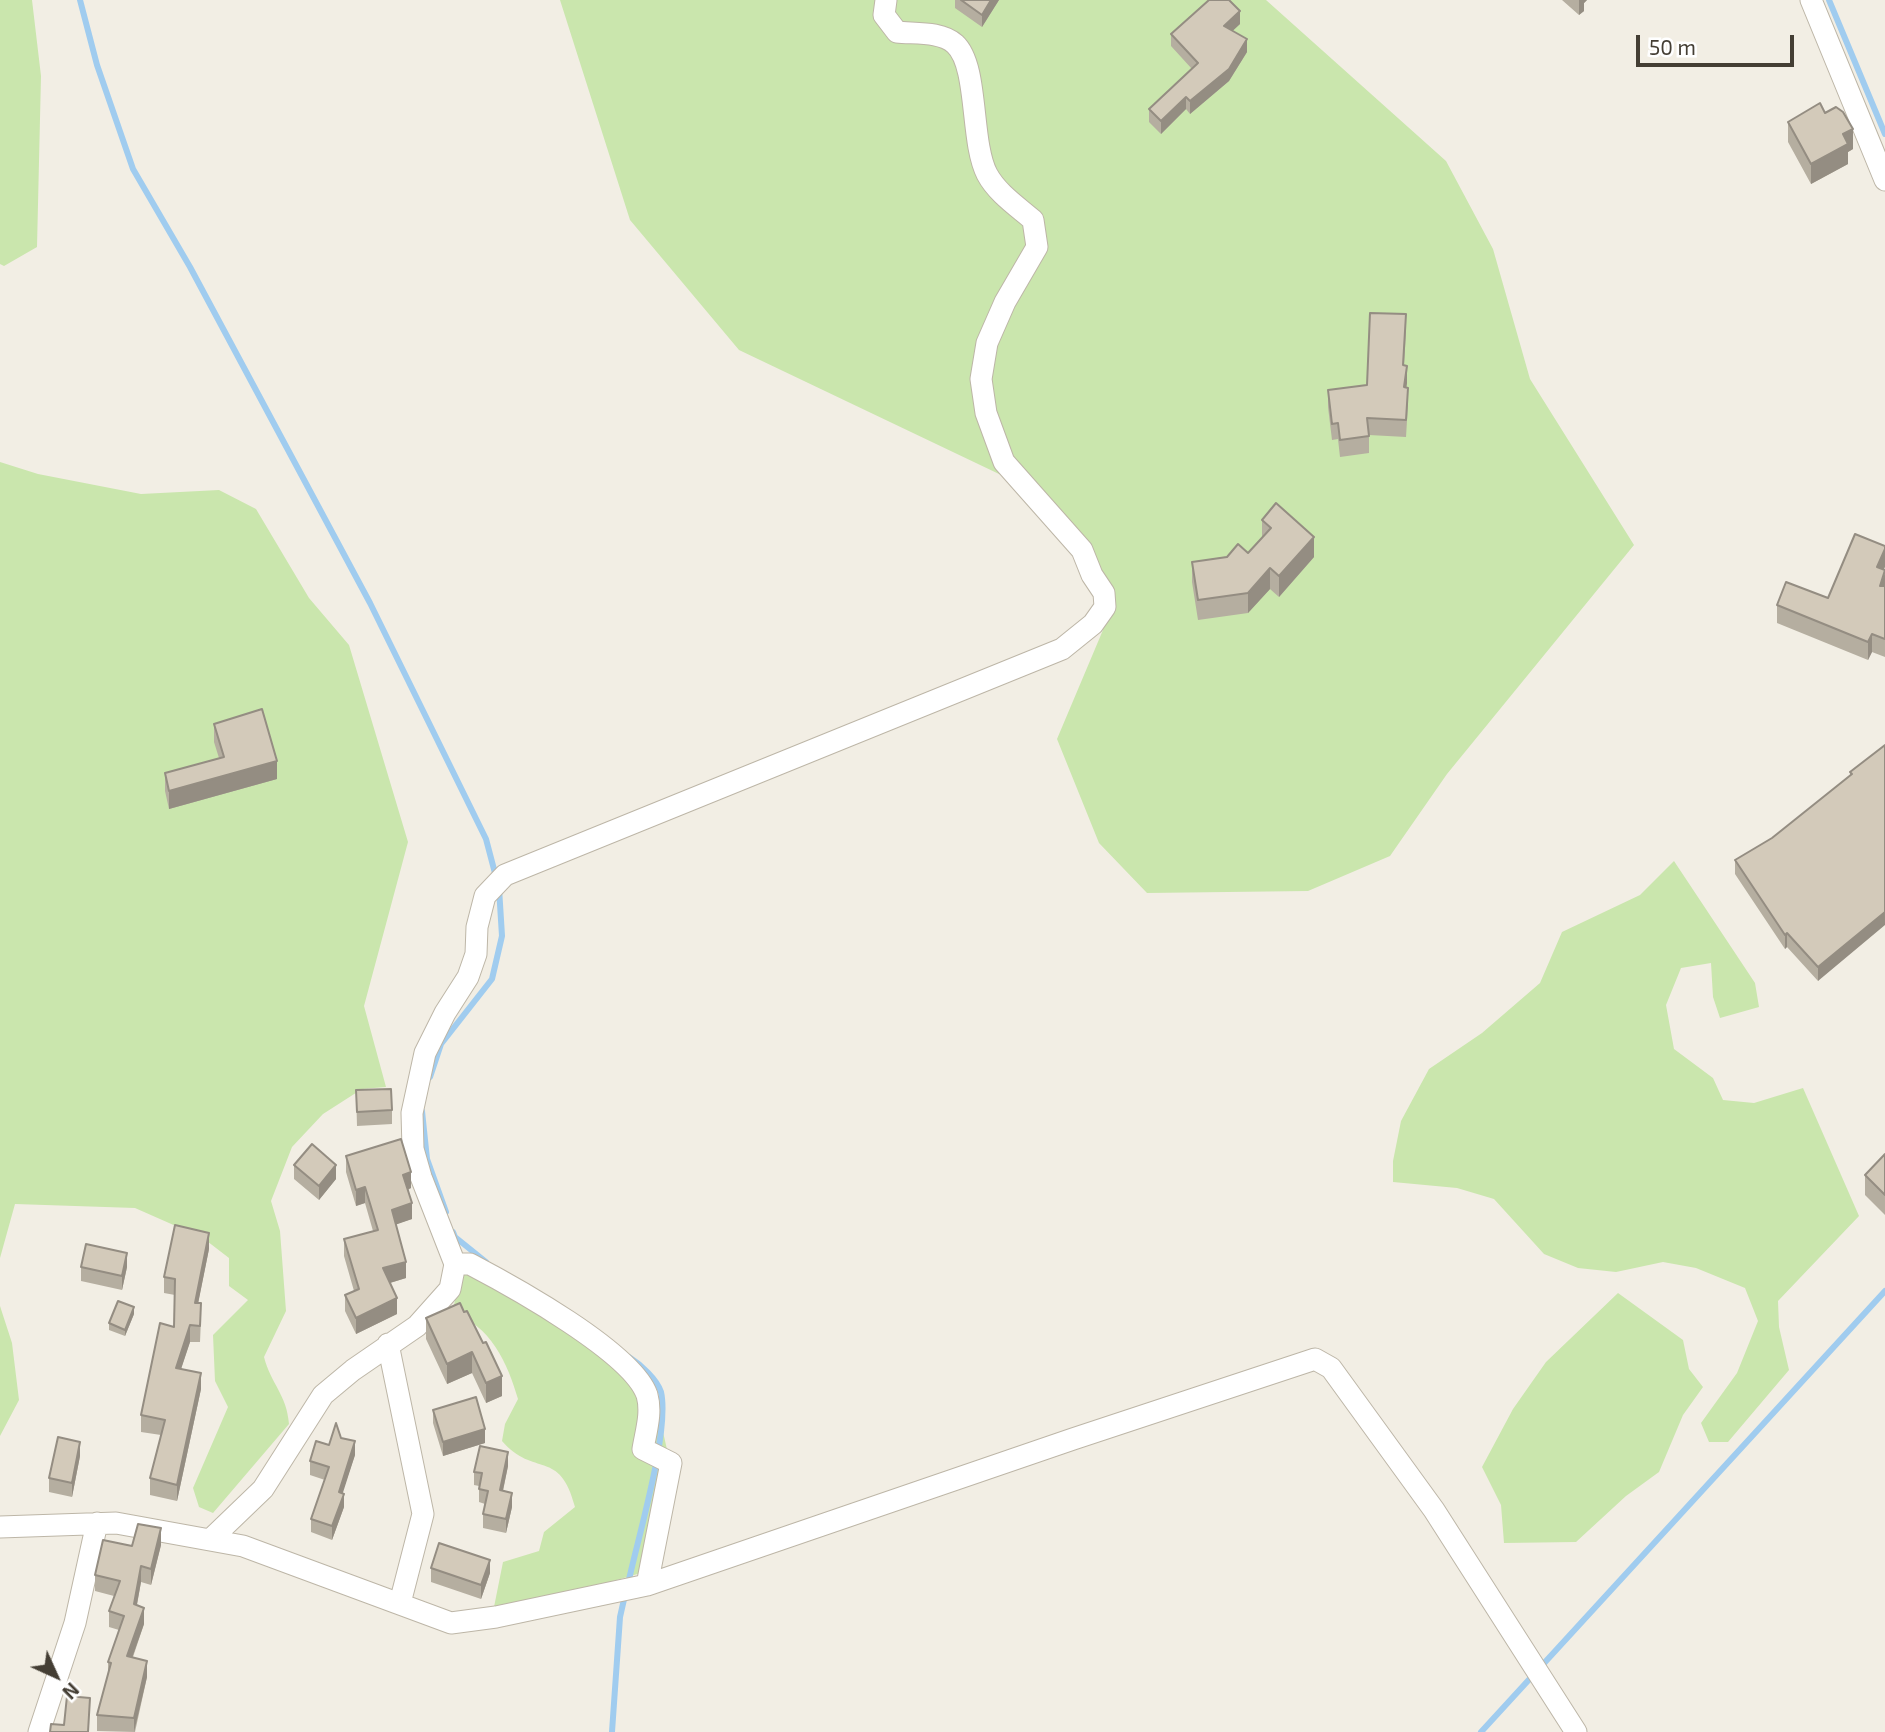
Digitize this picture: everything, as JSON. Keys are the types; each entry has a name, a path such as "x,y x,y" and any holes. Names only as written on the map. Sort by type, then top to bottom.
{"street":[{"path":"211,1539 263,1489 323,1395 416,1326 450,1289 455,1264 413,1149 412,1113 425,1053 444,1013 468,977 476,954 477,927 485,896 494,883 505,875 1062,649 1093,624 1105,607 1104,593 1082,550 1004,462 986,413 981,379 987,343 1005,302 1037,247 1033,220 1001,192 987,174 979,148 963,54 944,37 897,32 884,15 886,0"},
{"path":"1811,0 1885,180"},
{"path":"455,1264 470,1264 569,1324 624,1362 646,1394 649,1417 642,1448 671,1463 647,1585"},
{"path":"387,1345 423,1514 400,1603"},
{"path":"0,1527 97,1523 211,1539 243,1546 451,1623 496,1617 647,1585 1315,1359 1331,1368 1434,1510 1451,1541 1576,1732"},
{"path":"39,1732 75,1623 97,1523"}],"green space":[{"path":"0,0 32,0 41,76 37,247 4,266 0,264"},
{"path":"560,0 1266,0 1446,161 1493,249 1530,379 1634,545 1447,774 1390,856 1308,891 1147,893 1099,843 1057,739 1103,630 1088,573 1020,484 739,350 630,220"},
{"path":"0,462 38,474 141,494 219,490 256,509 309,598 349,645 408,842 364,1006 386,1087 362,1089 323,1114 292,1147 271,1201 280,1231 286,1311 264,1357 285,1405 289,1424 213,1513 199,1507 193,1488 228,1407 215,1381 213,1335 248,1300 229,1286 229,1258 203,1238 135,1208 15,1204 0,1258"},
{"path":"1674,861 1755,983 1759,1007 1720,1018 1713,997 1711,963 1681,968 1666,1005 1674,1049 1713,1078 1723,1100 1754,1103 1803,1088 1859,1216 1778,1301 1779,1327 1789,1370 1728,1442 1709,1442 1701,1423 1737,1373 1758,1321 1745,1288 1696,1268 1663,1262 1616,1272 1578,1268 1544,1254 1494,1199 1457,1188 1393,1182 1393,1161 1401,1121 1429,1069 1482,1033 1540,983 1562,932 1640,895"},
{"path":"462,1271 487,1281 615,1363 657,1405 668,1454 641,1573 551,1599 494,1607 503,1562 539,1551 544,1532 575,1507 562,1477 554,1470 525,1459 502,1441 505,1424 518,1399 509,1372 496,1347 477,1326 452,1313"},
{"path":"1618,1293 1683,1340 1689,1369 1703,1387 1683,1415 1659,1472 1626,1496 1576,1542 1504,1543 1501,1505 1482,1467 1513,1409 1546,1362"},
{"path":"0,1306 12,1343 19,1400 0,1436"}],"building":[{"path":"961,0 991,0 982,15"},
{"path":"1209,0 1229,0 1240,11 1224,26 1247,39 1229,69 1190,101 1186,97 1161,121 1149,109 1198,63 1171,34"},
{"path":"1820,103 1825,113 1836,107 1843,112 1853,129 1843,134 1848,144 1811,164 1788,122"},
{"path":"1370,313 1406,314 1403,365 1407,366 1404,387 1408,388 1406,420 1367,418 1369,436 1340,440 1338,423 1332,424 1328,390 1367,385"},
{"path":"1276,503 1314,537 1279,576 1270,568 1248,593 1198,600 1192,562 1227,557 1238,544 1248,553 1271,528 1262,520"},
{"path":"1855,534 1885,546 1877,567 1885,570 1880,586 1885,586 1885,639 1872,634 1868,642 1777,605 1786,582 1828,598"},
{"path":"262,709 277,761 169,791 165,773 224,757 214,724"},
{"path":"1885,745 1885,912 1818,967 1787,933 1785,935 1735,860 1772,838"},
{"path":"391,1089 392,1110 357,1112 356,1090"},
{"path":"401,1139 411,1172 403,1175 412,1203 392,1210 406,1262 383,1268 397,1298 356,1318 345,1295 359,1289 344,1239 378,1230 365,1187 356,1190 346,1156"},
{"path":"312,1144 336,1165 319,1186 294,1165"},
{"path":"1885,1154 1885,1195 1865,1175"},
{"path":"175,1225 209,1233 195,1303 201,1303 200,1326 190,1325 176,1368 201,1373 177,1485 150,1478 165,1420 141,1415 160,1323 174,1327 175,1279 164,1277"},
{"path":"86,1244 127,1253 122,1276 81,1267"},
{"path":"118,1301 134,1307 125,1330 109,1323"},
{"path":"460,1303 483,1343 486,1342 502,1376 486,1383 472,1352 447,1364 426,1318"},
{"path":"476,1397 485,1429 443,1442 433,1410"},
{"path":"336,1423 341,1438 355,1441 339,1492 344,1494 332,1526 311,1519 329,1467 310,1461 316,1441 329,1445"},
{"path":"58,1437 80,1442 72,1483 49,1478"},
{"path":"480,1446 508,1452 500,1490 512,1493 506,1519 483,1514 488,1491 479,1489 482,1473 474,1472"},
{"path":"138,1524 161,1528 151,1569 141,1566 134,1604 144,1608 127,1656 147,1661 134,1718 97,1715 111,1663 108,1662 124,1616 109,1611 120,1581 95,1575 103,1540 132,1546"},
{"path":"439,1543 490,1560 481,1585 431,1568"},
{"path":"67,1696 90,1698 88,1732 50,1732 51,1724 64,1725"}],"waterway":[{"path":"80,0 97,65 133,169 190,267 370,603 486,839 496,877"},
{"path":"1829,0 1885,134"},
{"path":"430,1077 441,1044 492,979 502,936 499,888"},
{"path":"422,1111 427,1159 446,1212"},
{"path":"453,1232 455,1237 486,1262"},
{"path":"1481,1732 1885,1291"},
{"path":"628,1584 657,1459 663,1410 661,1392 656,1382 629,1357"},
{"path":"612,1732 620,1617 625,1595"}]}
